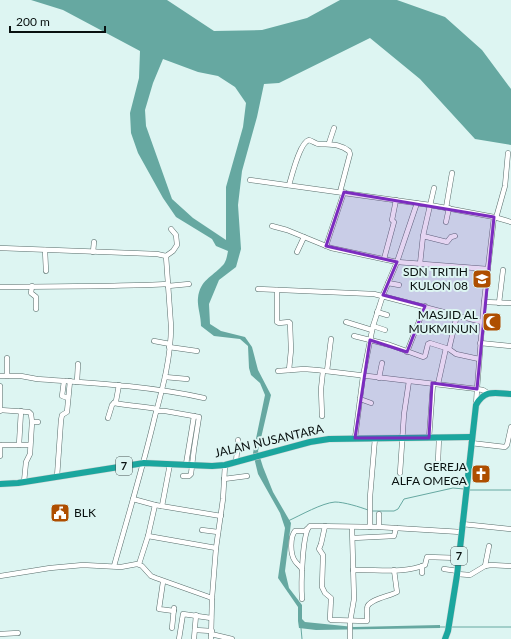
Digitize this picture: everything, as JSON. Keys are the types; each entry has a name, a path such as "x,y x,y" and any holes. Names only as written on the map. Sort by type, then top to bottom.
{"highway":[{"path":"476,405 480,398 488,393 511,394"},
{"name":"7","path":"445,639 448,631 458,572 476,405"},
{"name":"JALAN NUSANTARA","path":"0,484 24,482 144,463 212,466 224,465 310,442 329,439 439,437 472,440"}],"street":[{"path":"329,143 334,128"},
{"path":"289,185 302,147 306,141 309,140 317,144 329,143 347,149 350,153 342,192 326,246"},
{"path":"476,405 480,343 488,269 495,217 504,186 508,153"},
{"path":"446,222 449,180 452,173"},
{"path":"250,180 430,204 495,217 511,222"},
{"path":"420,264 423,236 434,188"},
{"path":"384,259 394,222 392,220 396,200"},
{"path":"355,438 363,376 377,312 397,262 417,203"},
{"path":"272,226 287,230 336,250 397,262 488,269"},
{"path":"114,566 144,463 165,378 171,326 166,256 177,245 176,235 171,229"},
{"path":"423,236 447,242 451,237 455,236"},
{"path":"297,252 304,237"},
{"path":"93,252 94,242"},
{"path":"0,248 157,254 166,256"},
{"path":"45,250 46,270"},
{"path":"499,303 503,270"},
{"path":"388,283 400,285"},
{"path":"0,287 76,285 139,286 189,284"},
{"path":"32,286 31,293 36,297 36,308"},
{"path":"258,289 336,291 383,295 482,322"},
{"path":"277,290 277,322 290,323 291,350 289,370"},
{"path":"484,302 511,303"},
{"path":"407,352 425,306"},
{"path":"377,312 387,315"},
{"path":"429,438 435,384 448,349 457,315"},
{"path":"346,322 385,330"},
{"path":"354,336 424,357 429,344 448,349 456,354 479,359"},
{"path":"322,416 321,389 331,339"},
{"path":"154,341 197,351"},
{"path":"480,343 511,346"},
{"path":"7,358 7,376"},
{"path":"379,378 382,363"},
{"path":"77,382 78,364"},
{"path":"278,371 325,371 477,389 488,393"},
{"path":"0,376 119,385 162,390 204,398"},
{"path":"165,378 187,379"},
{"path":"64,381 62,396 68,398"},
{"path":"400,473 404,414 409,381"},
{"path":"57,477 61,420 62,415 66,413 70,382"},
{"path":"108,418 112,405 116,401 119,385"},
{"path":"0,386 0,410 30,413 32,422 30,455 26,462 24,482"},
{"path":"360,399 371,402"},
{"path":"114,403 133,406 138,405 157,410 194,416 189,464 191,475 183,476"},
{"path":"20,445 21,411"},
{"path":"32,422 38,422"},
{"path":"472,440 505,447 507,446 511,427"},
{"path":"438,462 439,437"},
{"path":"370,527 375,438"},
{"path":"236,462 238,440"},
{"path":"0,456 0,445 30,445"},
{"path":"162,506 170,464"},
{"path":"211,635 212,598 216,548 221,516 224,465"},
{"path":"224,479 247,476"},
{"path":"133,499 155,505 221,516"},
{"path":"139,564 148,536 155,505"},
{"path":"378,514 379,527"},
{"path":"462,524 511,529"},
{"path":"302,569 295,562 293,556 293,535 295,531 305,531 310,526 352,528 379,527 462,532"},
{"path":"325,526 319,548 323,555 322,587 331,598 330,619 368,621 368,605 384,596 397,592 394,570"},
{"path":"350,639 350,621 354,606 352,528"},
{"path":"346,541 394,536 396,528"},
{"path":"302,599 303,553 307,529"},
{"path":"202,530 218,532"},
{"path":"148,536 216,548"},
{"path":"485,566 489,546"},
{"path":"353,570 394,570 422,566 426,564 427,557 459,558"},
{"path":"0,576 50,568 83,565 121,567 139,564 144,567 151,576 163,582 212,598"},
{"path":"422,566 422,573"},
{"path":"444,569 470,574 485,566 511,566"},
{"path":"163,582 159,609 174,611 182,616"},
{"path":"172,628 174,611"},
{"path":"182,616 183,614 211,618"},
{"path":"194,639 196,615"},
{"path":"179,639 182,616"},
{"path":"195,630 232,639"},
{"path":"0,634 18,633"}],"highlighted area":[{"path":"344,192 494,217 477,389 432,383 429,438 355,438 370,340 407,352 425,306 383,295 397,262 326,246"}],"water":[{"path":"31,0 167,0 214,31 262,30 307,18 340,0 397,0 445,17 482,50 511,89 511,145 475,139 420,79 370,38 279,83 264,84 257,117 242,171 238,205 241,249 236,267 219,280 209,304 210,324 221,331 245,337 252,347 258,370 271,395 258,451 273,492 291,523 285,571 289,588 302,605 302,619 305,622 354,627 440,625 440,628 316,630 299,628 298,607 278,578 285,528 280,513 258,474 253,453 265,395 260,383 251,375 249,368 248,346 240,339 214,336 201,326 198,301 199,292 207,279 223,265 228,251 216,246 212,239 176,217 163,198 138,153 131,133 130,113 139,78 140,51 63,10","holes":["163,59 198,72 218,76 235,87 246,103 243,127 226,187 226,240 193,218 172,199 146,126 145,110 153,83"]}],"waterway":[{"path":"372,511 394,511 398,509 404,499 453,488 464,489"},
{"path":"470,490 511,490"},
{"path":"288,521 318,507 335,502 368,510"},
{"path":"440,627 447,627"},
{"path":"452,627 511,627"},
{"path":"301,628 302,639"}],"place":[{"name":"SDN TRITIH KULON 08","path":"482,279"},
{"name":"MASJID AL MUKMINUN","path":"492,322"},
{"name":"GEREJA ALFA OMEGA","path":"481,474"},
{"name":"BLK","path":"60,513"}]}
